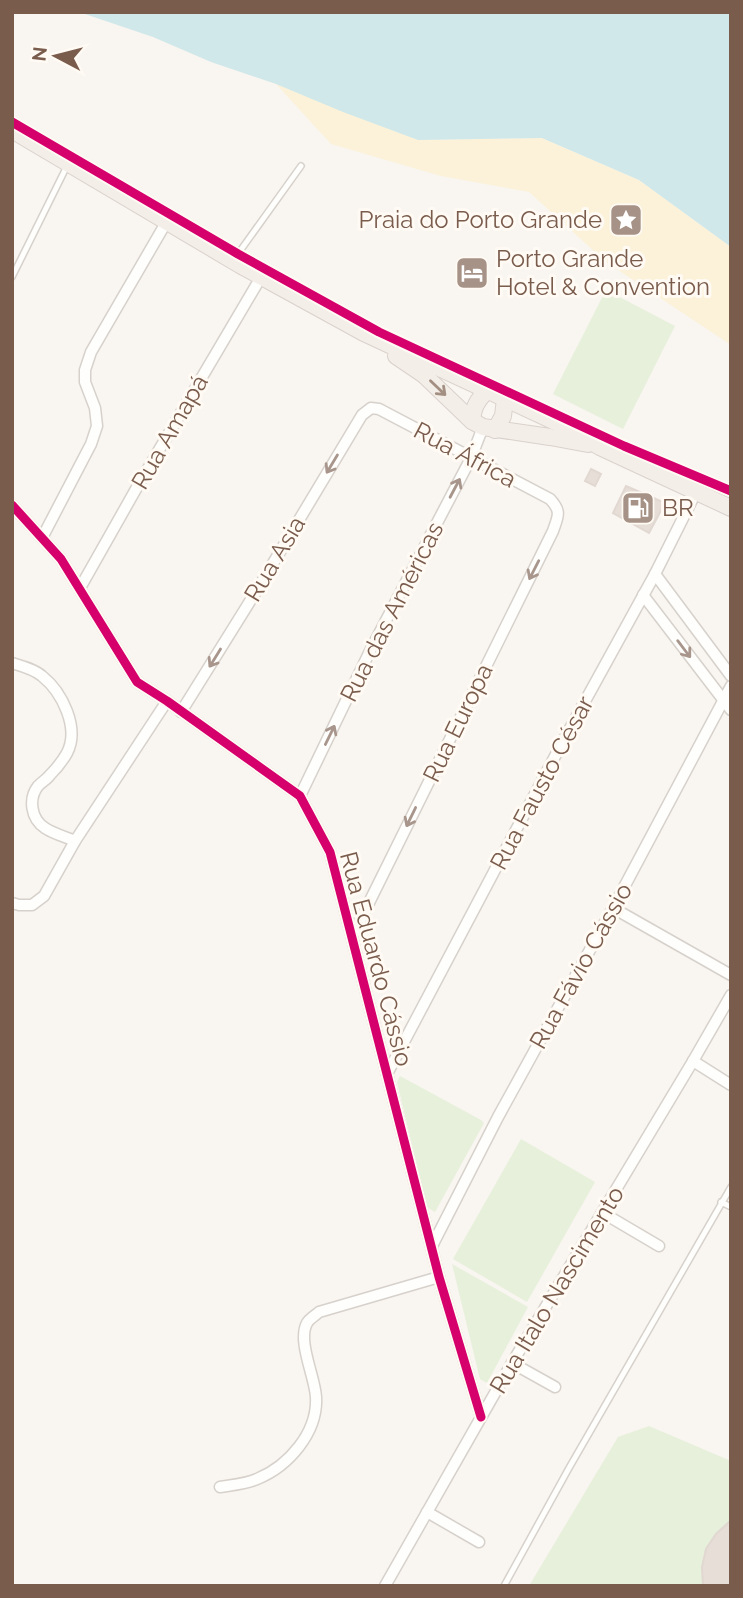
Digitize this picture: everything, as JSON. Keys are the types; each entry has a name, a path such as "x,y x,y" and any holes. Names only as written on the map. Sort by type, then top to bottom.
{"main road":[{"path":"12,130 233,261 364,333 562,425 600,447 731,508"},
{"path":"364,333 424,375 483,426 600,447"},
{"path":"483,426 475,404 487,391"},
{"path":"483,426 503,416 506,399"}],"street":[{"path":"42,538 92,444 97,426 95,408 85,382 90,352 167,221"},
{"name":"Rua Amapá","path":"80,589 261,277"},
{"name":"Rua África","path":"371,408 379,409 550,499 557,507"},
{"name":"Rua Asia","path":"181,712 362,415 371,408"},
{"name":"Rua das Américas","path":"300,796 371,649 471,458 483,426"},
{"name":"Rua Fausto César","path":"387,1074 562,743 655,574 696,492"},
{"name":"Rua Eduardo Cássio","path":"12,505 61,559 137,682 300,796 330,852 439,1277 481,1417"},
{"name":"Rua Europa","path":"352,937 553,531 558,514 557,507"},
{"path":"655,574 731,676"},
{"path":"643,595 731,710"},
{"path":"12,663 42,676 69,712 71,737 68,751 52,773 38,786 31,805 44,828 75,841"},
{"name":"Rua Fávio Cássio","path":"432,1246 498,1117 731,686"},
{"path":"12,903 32,905 44,896 75,841 167,701"},
{"path":"613,908 731,975"},
{"name":"Rua Italo Nascimento","path":"385,1586 512,1363 731,995"},
{"path":"694,1061 731,1084"},
{"path":"603,1213 659,1246"},
{"path":"220,1487 256,1480 271,1472 288,1458 307,1436 315,1415 316,1395 304,1343 307,1323 319,1312 439,1277"},
{"path":"512,1363 555,1387"},
{"path":"427,1512 479,1542"}],"lane":[{"path":"12,277 68,163"},
{"path":"233,261 300,166"},
{"path":"504,1586 731,1186"},
{"path":"721,1202 731,1207"}],"green space":[{"path":"606,290 675,326 623,429 553,394"},
{"path":"400,1076 484,1123 435,1212 427,1207 397,1082"},
{"path":"521,1139 595,1182 527,1302 453,1259"},
{"path":"452,1264 528,1307 487,1383 480,1379"},
{"path":"649,1426 731,1461 731,1586 529,1586 618,1437"}],"sand":[{"name":"Praia do Porto Grande","path":"276,84 418,140 542,138 639,180 731,247 731,345 606,262 529,192 441,176 331,144"}],"water":[{"path":"79,12 731,12 731,247 639,180 542,138 418,140 276,84 211,62 153,37"}],"building":[{"name":"BR","path":"591,469 601,474 595,486 585,481"},
{"name":"BR","path":"626,486 665,503 649,533 613,513"},
{"path":"729,1522 731,1586 703,1586 702,1567 706,1549 716,1534"}],"cycle path":[{"path":"12,122 238,254 379,332 624,446 731,491"},
{"path":"12,505 61,559 137,682 300,796 330,852 439,1277 481,1417"}],"place":[{"name":"Praia do Porto Grande","path":"626,220"},
{"name":"Porto Grande Hotel & Convention","path":"472,273"},
{"name":"BR","path":"638,508"}]}
